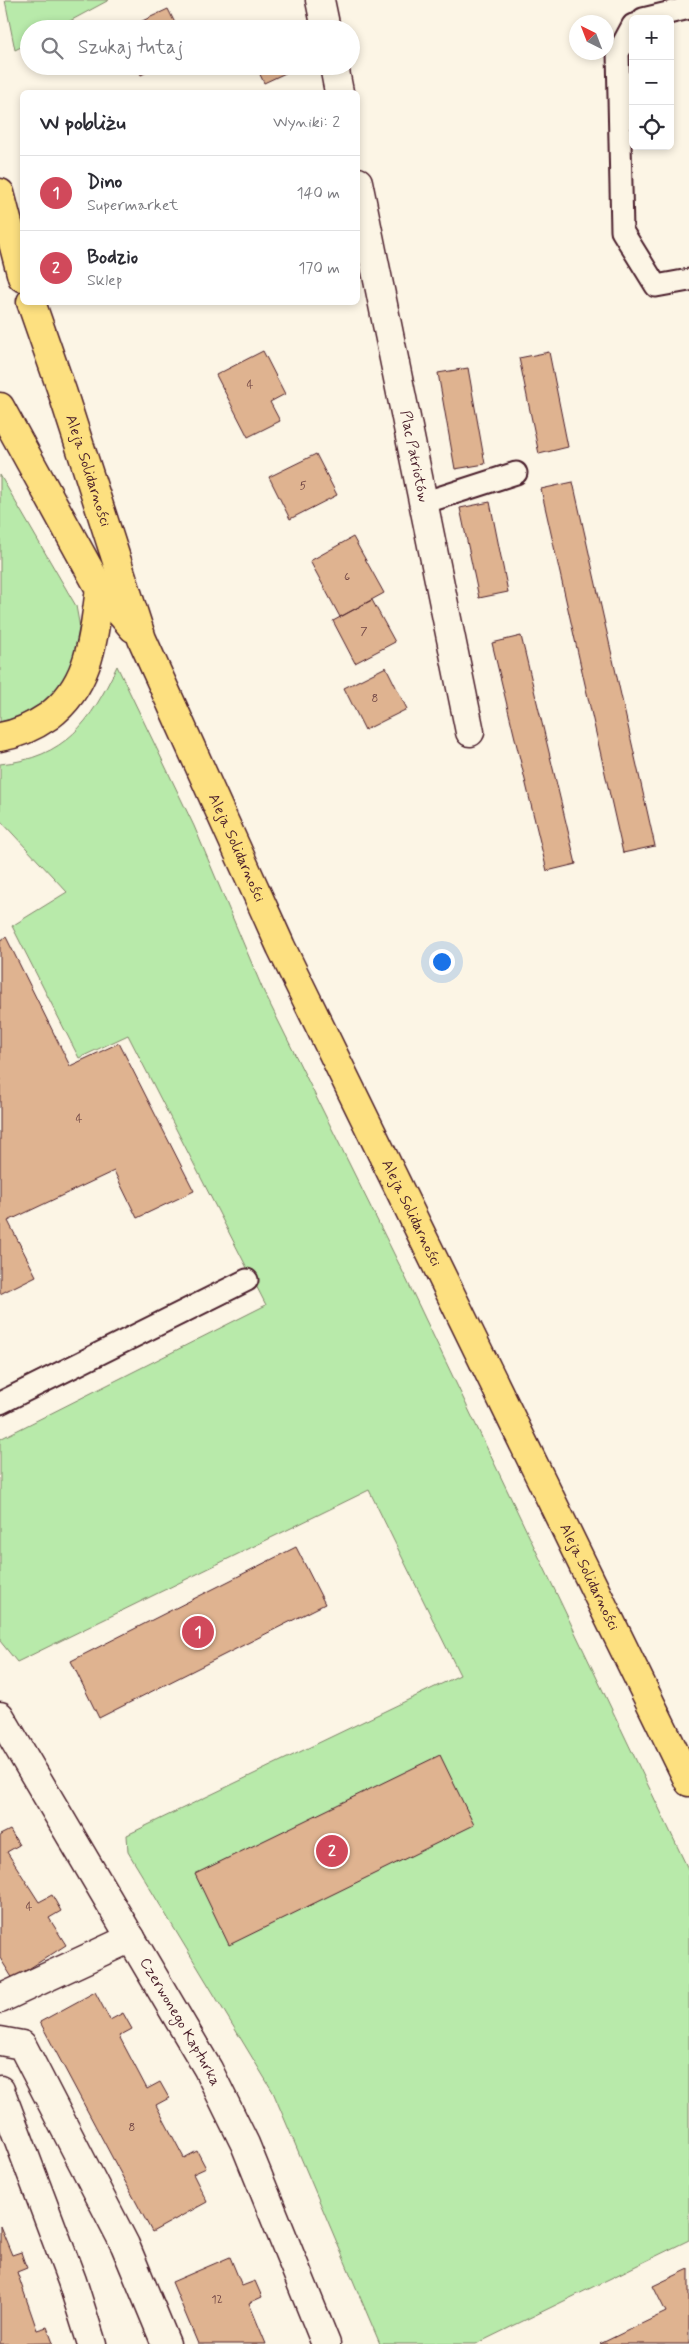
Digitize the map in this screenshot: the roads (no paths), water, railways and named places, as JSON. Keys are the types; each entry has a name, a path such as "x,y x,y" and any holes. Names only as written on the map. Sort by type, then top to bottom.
{"main road":[{"path":"0,194 20,269"},
{"name":"Aleja Solidarności","path":"33,305 142,639 281,947 689,1782"},
{"name":"Aleja Solidarności","path":"0,407 100,589 142,639"},
{"path":"0,737 33,728 63,705 77,688 92,643 100,589"}],"street":[{"path":"320,0 324,20"},
{"path":"336,75 339,90"},
{"name":"Plac Patriotów","path":"360,192 470,732"},
{"name":"Czerwonego Kapturka","path":"0,1716 208,2069 245,2144 326,2344"},
{"path":"0,1999 131,1938"},
{"path":"0,2041 22,2044 125,2245 166,2344"},
{"path":"0,2090 72,2281 92,2344"}],"lane":[{"path":"660,15 689,8"},
{"path":"629,32 618,53 622,231 656,286 689,280"},
{"path":"423,503 516,473"},
{"path":"0,1404 247,1280"}],"place":[{"name":"Dino","path":"198,1632"},
{"name":"Bodzio","path":"332,1851"}]}
